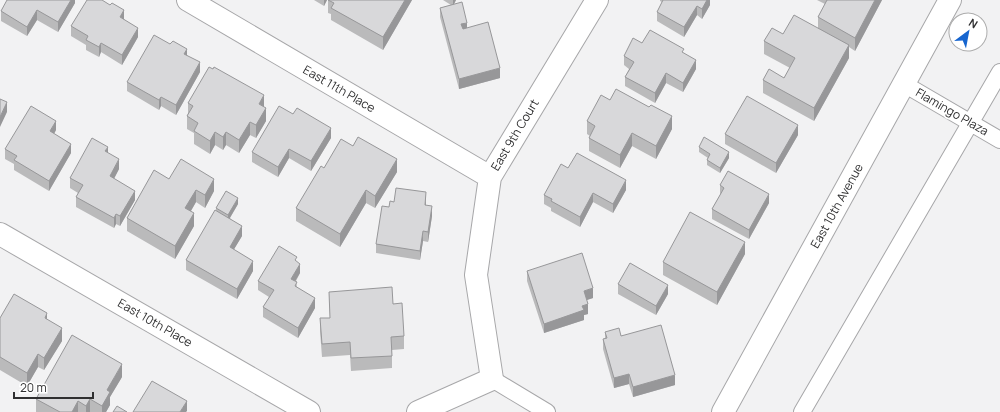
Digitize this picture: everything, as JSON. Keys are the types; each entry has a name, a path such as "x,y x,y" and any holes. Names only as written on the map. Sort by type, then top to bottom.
{"street":[{"name":"East 11th Place","path":"188,0 490,177"},
{"name":"East 9th Court","path":"492,379 476,275 490,177 597,0"},
{"name":"East 10th Avenue","path":"723,412 950,0"},
{"name":"East 10th Place","path":"0,234 309,412"},
{"path":"418,412 492,379"}],"lane":[{"path":"802,412 1000,72"},
{"name":"Flamingo Plaza","path":"904,84 1000,140"},
{"path":"492,379 547,412"}],"building":[{"path":"7,0 71,0 58,22 37,10 27,27 1,11"},
{"path":"87,0 102,0 110,5 112,3 124,10 120,17 138,28 122,55 101,43 99,47 86,40 88,36 71,26"},
{"path":"328,0 405,0 383,37 331,8 334,3"},
{"path":"663,0 707,0 702,9 697,6 684,27 657,12"},
{"path":"827,0 875,0 855,38 818,17"},
{"path":"462,2 467,23 461,24 463,29 488,22 500,68 459,79 440,8"},
{"path":"794,15 849,45 814,108 763,80 769,69 784,78 795,58 764,41 772,28 783,34"},
{"path":"650,30 684,49 682,52 696,60 683,83 666,73 655,93 625,77 634,62 624,56 633,38 642,43"},
{"path":"154,35 170,44 173,41 187,49 184,54 200,62 176,105 161,97 159,100 127,82"},
{"path":"209,67 213,69 214,67 264,95 259,104 266,108 256,125 250,122 239,140 226,132 223,137 215,132 210,141 194,131 198,123 187,116 193,106 188,103"},
{"path":"616,89 649,107 651,105 672,116 656,146 632,133 620,155 589,138 595,126 587,121 601,95 610,100"},
{"path":"747,96 798,125 776,163 725,134"},
{"path":"0,99 7,102 0,117"},
{"path":"31,106 56,121 50,131 71,144 49,181 14,160 17,156 5,149"},
{"path":"279,106 293,114 297,108 331,128 311,161 289,149 278,167 252,152"},
{"path":"358,137 397,159 375,196 366,190 340,234 296,208 321,166 324,168 341,139 353,146"},
{"path":"704,137 729,152 720,168 707,160 710,154 699,147"},
{"path":"92,138 108,147 105,151 119,159 110,176 135,191 120,216 116,214 114,218 76,197 83,185 70,178"},
{"path":"577,153 626,180 613,204 593,193 580,217 551,201 552,199 544,195 561,164 568,168"},
{"path":"181,159 214,179 205,195 196,190 185,208 194,213 175,246 127,218 154,170 169,179"},
{"path":"728,171 769,194 749,230 712,209 724,188 720,185"},
{"path":"396,188 426,192 425,205 432,206 428,232 423,231 420,251 376,244 382,206 389,207 390,201 394,202"},
{"path":"226,191 238,198 228,215 216,208"},
{"path":"215,210 242,226 230,247 253,261 237,289 186,260"},
{"path":"690,212 745,242 717,292 663,262"},
{"path":"279,246 297,257 295,260 300,264 291,279 297,282 295,286 315,298 298,328 263,307 274,290 258,281"},
{"path":"582,253 593,288 584,291 588,304 582,306 584,310 544,324 527,271"},
{"path":"630,263 668,285 656,306 618,284"},
{"path":"392,287 393,304 402,303 404,336 391,337 392,356 351,358 350,342 322,344 320,318 330,318 329,292"},
{"path":"14,294 47,313 45,318 62,328 44,358 38,354 27,373 0,357 0,318"},
{"path":"661,325 675,375 633,387 629,374 614,378 603,339 607,338 605,332 619,328 621,336"},
{"path":"72,335 122,364 107,390 110,392 102,406 90,399 86,406 78,401 72,412 60,412 36,399"},
{"path":"152,381 187,401 180,412 133,412"},
{"path":"117,406 127,412 113,412"}]}
